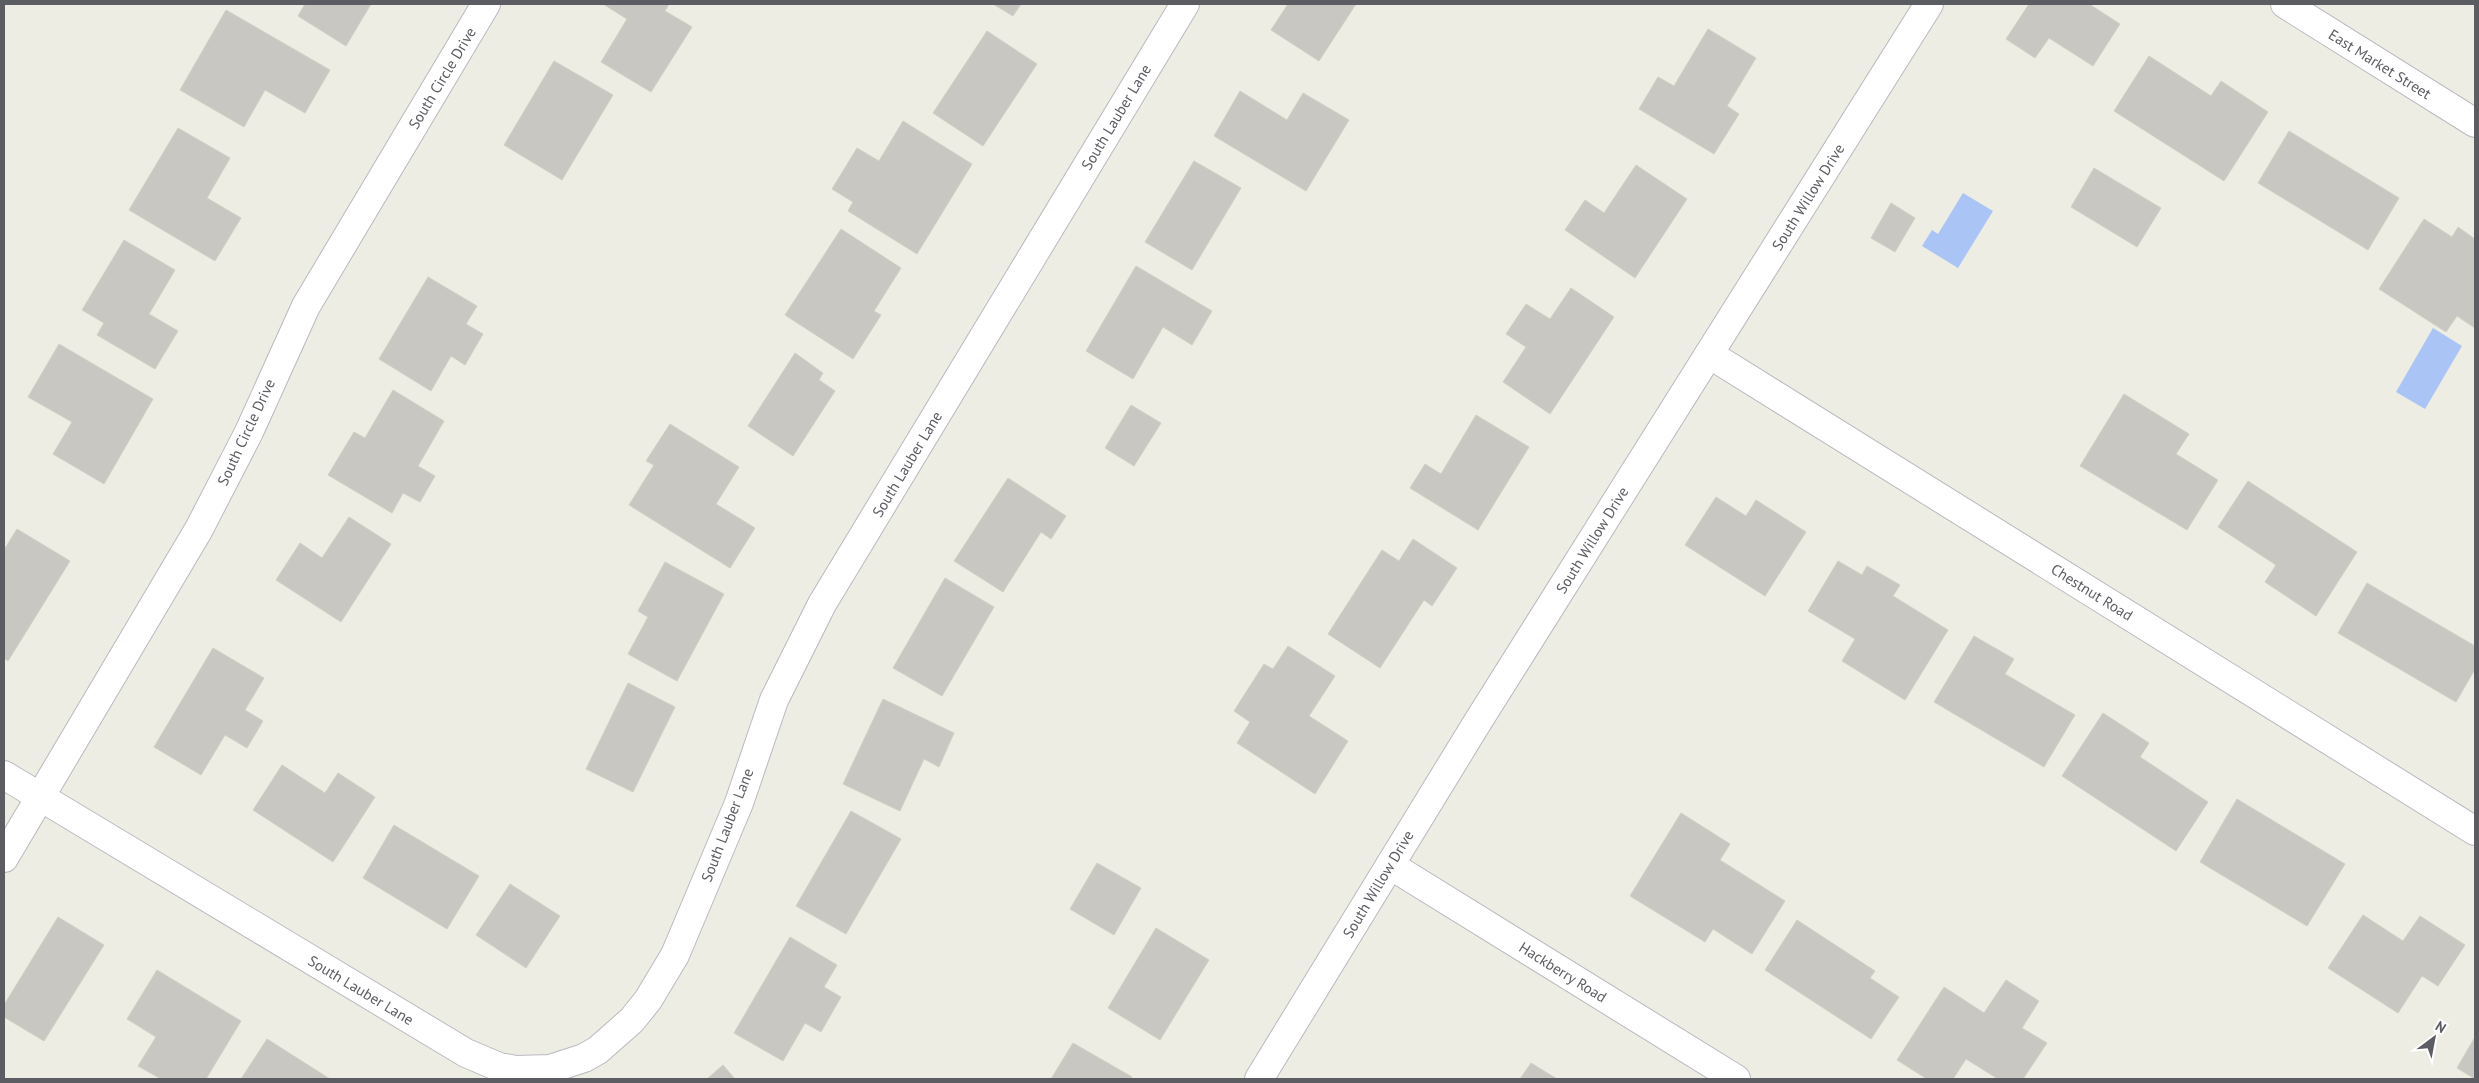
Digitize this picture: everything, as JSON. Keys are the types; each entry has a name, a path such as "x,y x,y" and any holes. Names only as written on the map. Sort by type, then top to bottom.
{"street":[{"name":"South Circle Drive","path":"4,858 199,530 249,432 306,306 486,4"},
{"name":"South Lauber Lane","path":"4,775 466,1053 499,1067 516,1070 550,1069 584,1058 598,1050 632,1020 648,1000 675,955 739,803 774,700 822,604 1184,4"},
{"name":"South Willow Drive","path":"1259,1079 1390,865 1929,4"},
{"name":"East Market Street","path":"2285,4 2475,124"},
{"name":"Chestnut Road","path":"1709,354 2475,831"},
{"name":"Hackberry Road","path":"1390,865 1736,1079"}],"water":[{"path":"1963,193 1993,211 1958,268 1922,246 1932,230 1938,234"},
{"path":"2433,328 2462,346 2425,409 2396,392"}],"building":[{"path":"305,4 371,4 346,46 298,16"},
{"path":"603,4 669,4 665,11 692,27 651,92 601,62 627,19"},
{"path":"993,4 1021,4 1013,16"},
{"path":"1288,4 1356,4 1319,61 1271,30"},
{"path":"2029,4 2089,4 2120,24 2093,66 2049,38 2035,58 2006,39"},
{"path":"226,10 330,70 305,113 265,90 244,127 180,90"},
{"path":"1708,29 1756,58 1727,106 1739,114 1714,154 1639,109 1658,77 1674,86"},
{"path":"987,31 1037,64 983,146 933,113"},
{"path":"2149,56 2211,96 2221,81 2268,112 2224,181 2114,111"},
{"path":"554,61 613,95 562,180 504,145"},
{"path":"1240,91 1287,120 1303,93 1349,120 1306,191 1214,136"},
{"path":"903,121 972,164 917,254 848,211 853,202 832,189 857,148 879,161"},
{"path":"178,128 230,158 207,198 241,218 215,261 129,210"},
{"path":"2289,131 2399,198 2368,250 2258,183"},
{"path":"1194,161 1241,188 1192,270 1145,242"},
{"path":"1636,165 1687,199 1635,278 1565,230 1585,200 1604,213"},
{"path":"2094,168 2161,208 2137,247 2071,207"},
{"path":"1891,203 1915,218 1895,252 1871,238"},
{"path":"2424,219 2452,237 2458,227 2475,239 2475,328 2457,316 2446,332 2379,289"},
{"path":"841,229 901,268 874,311 881,315 853,359 785,315"},
{"path":"124,240 175,270 149,314 178,331 155,369 97,335 104,323 82,310"},
{"path":"1136,266 1212,311 1192,345 1163,327 1133,379 1086,351"},
{"path":"428,277 477,306 466,324 483,334 465,365 451,356 431,391 379,359"},
{"path":"1571,288 1614,317 1550,414 1503,382 1526,347 1506,334 1526,304 1550,319"},
{"path":"59,344 153,399 104,484 53,454 72,422 28,397"},
{"path":"795,353 823,373 819,380 835,391 793,456 748,426"},
{"path":"393,390 444,421 418,466 435,476 420,502 403,493 392,513 328,475 354,432 365,438"},
{"path":"2124,394 2189,434 2176,454 2218,480 2187,530 2080,466"},
{"path":"1131,405 1161,423 1134,466 1105,448"},
{"path":"1476,415 1529,447 1478,530 1410,488 1425,464 1441,474"},
{"path":"670,424 739,467 716,504 755,528 730,568 629,505 654,465 646,461"},
{"path":"1008,478 1066,516 1051,539 1041,532 1003,592 954,561"},
{"path":"2248,481 2357,552 2316,616 2265,582 2276,565 2218,527"},
{"path":"1716,497 1746,516 1756,500 1806,532 1765,596 1685,545"},
{"path":"349,517 391,544 341,622 276,580 300,543 322,558"},
{"path":"17,529 70,561 8,661 4,658 4,550"},
{"path":"1413,539 1457,568 1432,606 1424,600 1380,668 1328,634 1382,550 1399,561"},
{"path":"1838,561 1862,575 1867,566 1900,585 1893,596 1948,630 1905,700 1842,661 1855,639 1808,611"},
{"path":"665,562 724,594 677,681 628,654 648,617 638,611"},
{"path":"945,578 994,607 942,696 893,668"},
{"path":"2367,583 2475,646 2475,669 2456,702 2338,633"},
{"path":"1974,636 2014,659 2005,674 2075,715 2044,767 1934,702"},
{"path":"1288,646 1335,676 1309,716 1348,741 1315,794 1237,743 1250,722 1234,711 1264,664 1273,669"},
{"path":"213,648 264,678 245,710 263,721 247,748 225,735 201,775 154,747"},
{"path":"628,683 675,707 633,792 586,769"},
{"path":"883,699 954,733 939,767 924,759 900,811 843,784"},
{"path":"2103,713 2149,743 2140,757 2208,802 2176,851 2062,776"},
{"path":"282,765 325,793 338,773 375,797 333,862 253,810"},
{"path":"2237,799 2345,864 2307,926 2200,862"},
{"path":"851,811 901,839 846,934 796,906"},
{"path":"1681,813 1730,844 1720,860 1785,901 1752,954 1713,929 1705,942 1630,896"},
{"path":"394,825 479,876 447,929 363,878"},
{"path":"1097,863 1141,888 1114,935 1070,909"},
{"path":"510,884 560,916 526,968 476,935"},
{"path":"2363,915 2403,941 2420,916 2465,945 2438,986 2422,976 2398,1013 2328,968"},
{"path":"58,917 104,945 44,1041 4,1017 4,1005"},
{"path":"1797,920 1875,971 1870,978 1899,997 1871,1039 1765,970"},
{"path":"1156,928 1209,960 1160,1040 1108,1008"},
{"path":"790,937 837,965 824,987 841,997 821,1032 805,1023 783,1061 734,1033"},
{"path":"157,970 241,1021 206,1079 161,1079 138,1066 156,1037 127,1019"},
{"path":"2006,980 2039,1001 2022,1028 2047,1043 2023,1079 1998,1079 1966,1059 1953,1079 1927,1079 1897,1060 1944,987 1984,1013"},
{"path":"2475,1037 2475,1079 2457,1068"},
{"path":"267,1039 330,1079 241,1079"},
{"path":"1073,1043 1132,1077 1131,1079 1051,1079"},
{"path":"1531,1063 1557,1079 1520,1079"},
{"path":"723,1065 735,1079 707,1079"}]}
